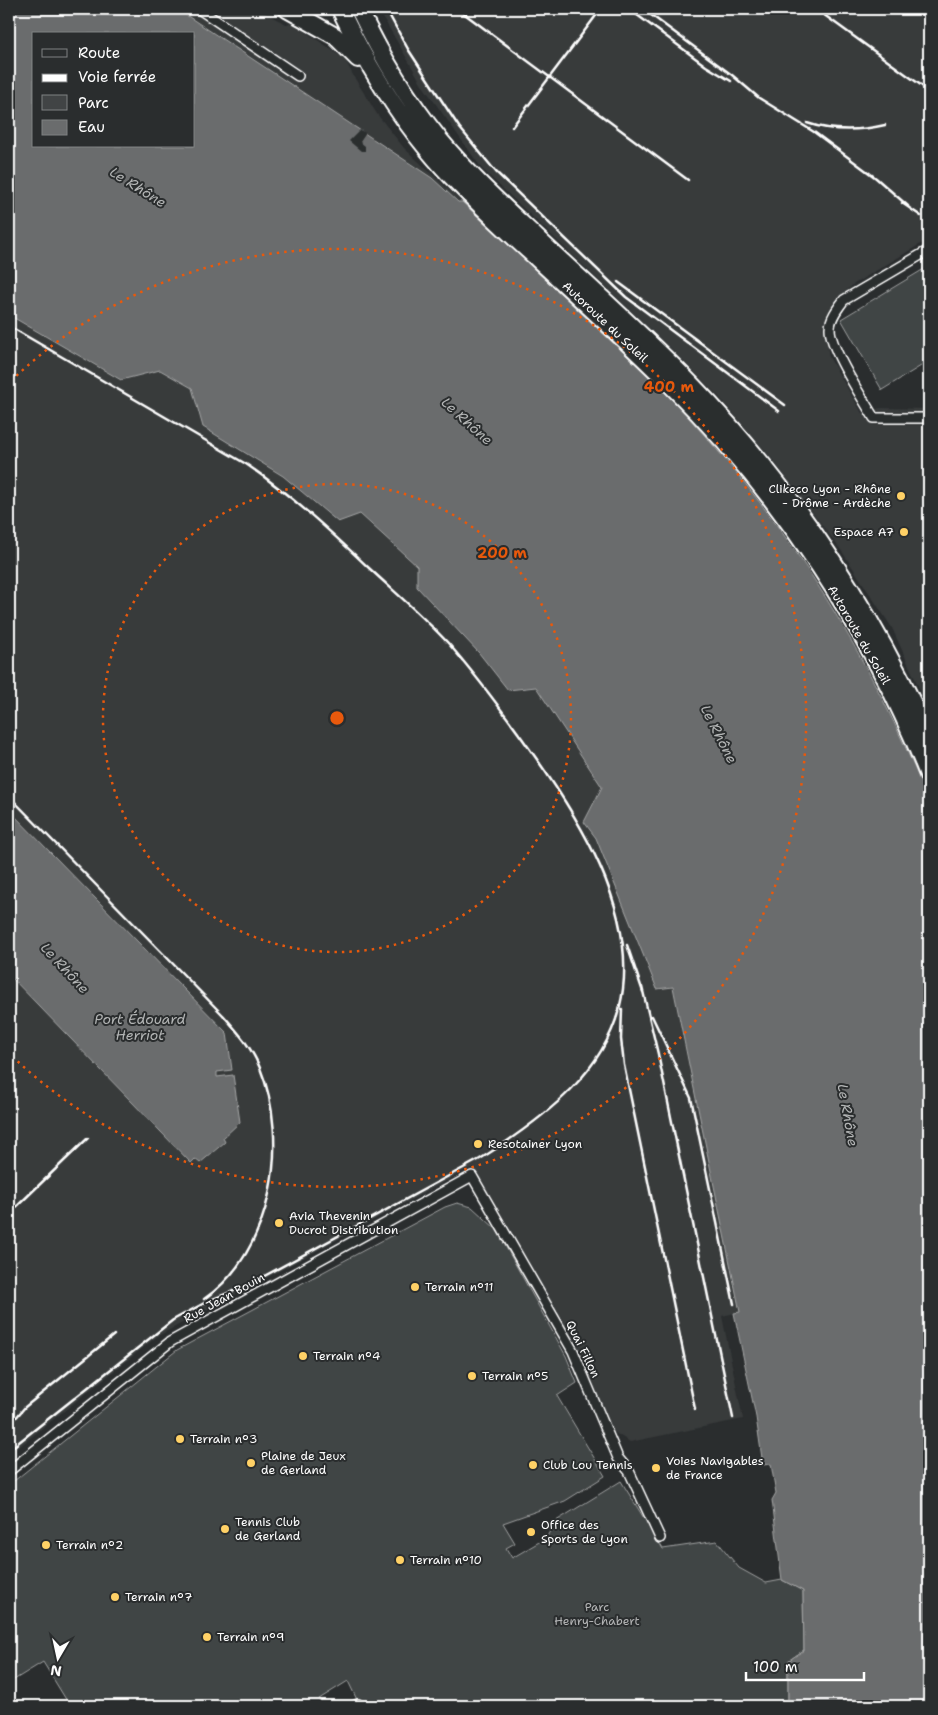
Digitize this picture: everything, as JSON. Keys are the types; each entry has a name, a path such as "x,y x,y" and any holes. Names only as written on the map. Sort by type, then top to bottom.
{"highway":[{"path":"287,9 342,42 406,121"},
{"name":"Autoroute du Soleil","path":"340,9 369,66 406,121 437,160 478,204 689,404 767,494 820,568 856,626 905,720 929,777"},
{"name":"Autoroute du Soleil","path":"359,9 379,50 406,93 457,159 499,202 680,373 732,428 770,473 805,519 849,585 904,684 929,738"},
{"path":"904,684 929,728"}],"street":[{"path":"199,9 298,76"},
{"path":"929,250 844,300 836,311 830,326 833,343 874,418 929,418"},
{"name":"Rue Jean Bouin","path":"9,1471 170,1342 472,1176"},
{"name":"Quai Fillon","path":"472,1176 572,1351 618,1458 629,1471 660,1538"}],"shaded area":[{"path":"177,9 257,9 286,24 293,23 342,57 346,55 348,59 346,61 354,77 377,114 404,148 462,202 458,202 432,178"},
{"path":"378,9 929,9 929,239 854,284 837,299 824,322 829,357 862,413 880,408 929,409 929,710 892,628 843,553 772,459 719,397 678,356 482,169 423,86"},
{"name":"Port Édouard Herriot","path":"9,315 121,380 160,370 192,388 203,427 283,476 338,521 360,514 417,566 479,653 508,689 536,687 602,787 584,822 596,838 673,986 740,1312 722,1316 743,1419 630,1442 612,1431 579,1349 493,1200 471,1168 158,1336 9,1455 9,975 191,1163 195,1159 200,1163 225,1142 222,1139 232,1075 217,1077 227,1033 9,810"}],"green space":[{"path":"929,266 929,361 882,390 841,319"},
{"name":"Plaine de Jeux de Gerland","path":"457,1203 472,1207 496,1229 566,1356 577,1383 557,1396 605,1476 565,1501 503,1523 515,1543 506,1548 512,1558 546,1538 556,1521 621,1481 663,1549 717,1541 739,1568 766,1583 782,1580 803,1591 804,1650 788,1661 788,1706 360,1706 348,1681 319,1699 321,1706 70,1706 43,1662 9,1683 9,1485 177,1350 445,1207"}],"water":[{"name":"Le Rhône","path":"9,9 177,9 432,178 458,202 462,202 645,372 678,406 763,507 827,599 882,697 929,802 929,1706 788,1706 788,1661 804,1650 803,1591 782,1580 772,1500 776,1493 771,1464 763,1465 756,1417 734,1313 740,1312 673,987 657,989 596,838 584,822 602,787 536,687 508,690 479,653 417,587 417,566 360,514 338,522 283,476 203,427 192,388 160,370 121,380 9,315"},
{"name":"Port Édouard Herriot","path":"9,810 227,1033 232,1070 217,1072 217,1077 233,1075 240,1122 223,1138 225,1142 200,1163 195,1159 191,1163 9,975"}],"pier":[{"path":"360,130 366,133 360,142 365,146 365,151 361,151 349,141"}],"railway":[{"path":"386,9 408,49 459,127 496,172 626,297 779,411"},
{"path":"458,9 688,180"},
{"path":"512,127 601,9"},
{"path":"629,9 706,66 731,81"},
{"path":"643,9 732,75 759,98 814,132 876,178 908,206"},
{"path":"816,9 929,91"},
{"path":"807,123 826,128 846,130 885,125"},
{"path":"902,203 921,216"},
{"path":"618,282 785,405"},
{"path":"9,326 246,464 263,476 325,527 439,633 494,699 515,728 570,809 586,837 612,896 620,927 624,958 623,989 617,1018 605,1044 590,1067 571,1089 528,1127 480,1159 246,1286 208,1301 173,1320 9,1450"},
{"path":"9,796 223,1015 239,1034 260,1068 269,1097 274,1128 274,1161 269,1193 260,1225 246,1253 227,1279 204,1299"},
{"path":"627,945 643,992"},
{"path":"642,987 658,1054 733,1418"},
{"path":"622,1009 621,1039 624,1065 695,1409"},
{"path":"652,1016 691,1098 734,1304"},
{"path":"9,1214 88,1138"},
{"path":"9,1426 25,1407 114,1335"}],"place":[{"name":"Clikeco Lyon - Rhône - Drôme - Ardèche","path":"901,496"},
{"name":"Espace A7","path":"904,532"},
{"name":"Resotainer Lyon","path":"478,1144"},
{"name":"Avia Thevenin Ducrot Distribution","path":"279,1223"},
{"name":"Terrain n°11","path":"415,1287"},
{"name":"Terrain n°4","path":"303,1356"},
{"name":"Terrain n°5","path":"472,1376"},
{"name":"Terrain n°3","path":"180,1439"},
{"name":"Plaine de Jeux de Gerland","path":"251,1463"},
{"name":"Club Lou Tennis","path":"533,1465"},
{"name":"Voies Navigables de France","path":"656,1468"},
{"name":"Tennis Club de Gerland","path":"225,1529"},
{"name":"Office des Sports de Lyon","path":"531,1532"},
{"name":"Terrain n°2","path":"46,1545"},
{"name":"Terrain n°10","path":"400,1560"},
{"name":"Terrain n°7","path":"115,1597"},
{"name":"Terrain n°9","path":"207,1637"}],"park label":[{"name":"Parc Henry-Chabert","path":"597,1614"}]}
